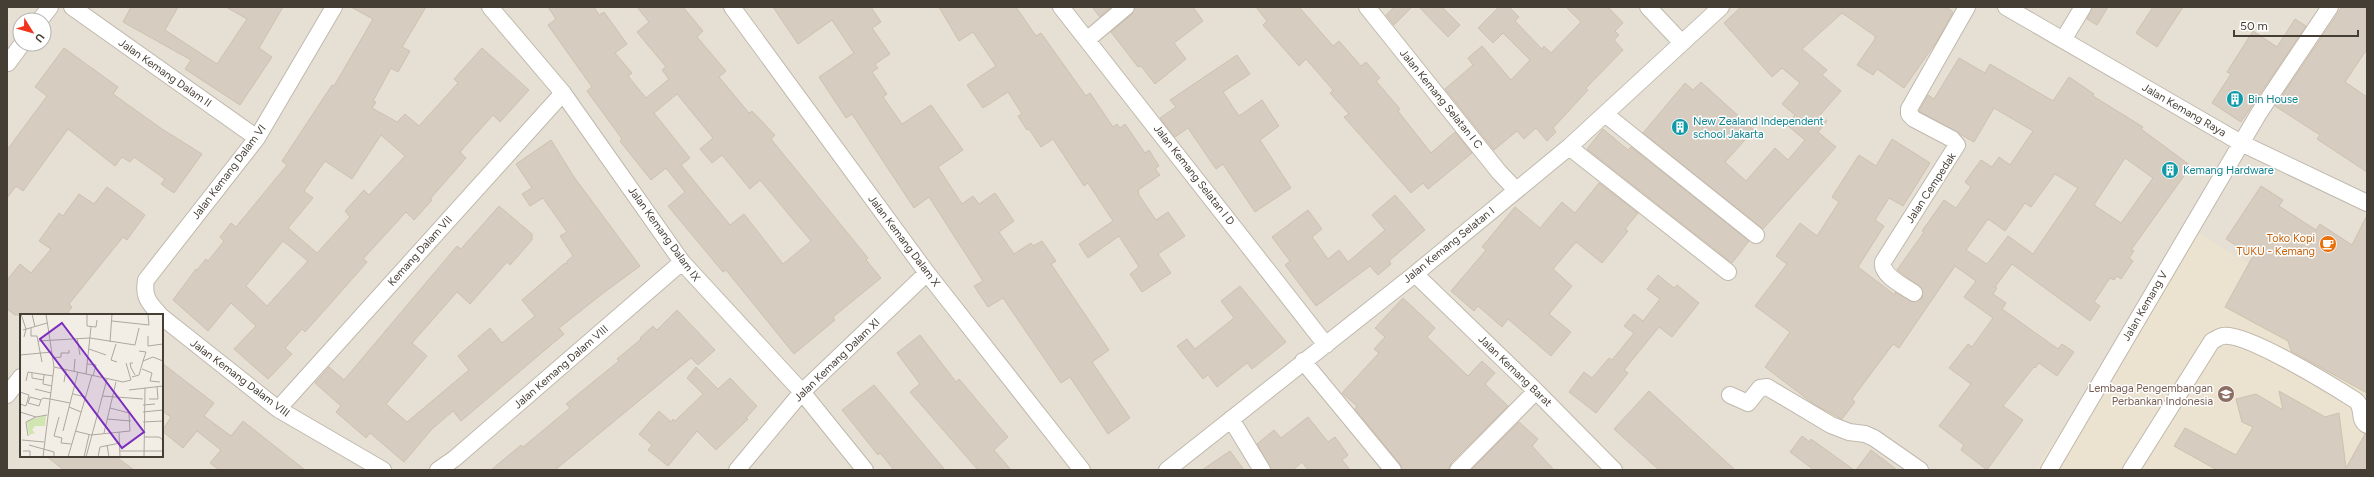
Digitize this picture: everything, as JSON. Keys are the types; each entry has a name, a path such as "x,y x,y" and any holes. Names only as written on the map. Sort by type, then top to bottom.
{"street":[{"name":"Jalan Kemang Dalam II","path":"72,7 92,13 257,138"},
{"name":"Jalan Kemang Dalam VI","path":"144,292 146,280 257,138 334,7"},
{"name":"Jalan Kemang Dalam IX","path":"490,7 563,93 682,262 802,392 865,470"},
{"name":"Jalan Kemang Dalam X","path":"732,7 927,273 1082,470"},
{"name":"Jalan Kemang Selatan I D","path":"1061,7 1088,39 1326,345"},
{"path":"1088,39 1126,7"},
{"name":"Jalan Kemang Selatan I C","path":"1367,7 1499,172 1516,190"},
{"path":"1648,7 1681,42"},
{"name":"Jalan Kemang Selatan I","path":"1167,470 1303,361 1326,345 1569,147 1681,42 1721,7"},
{"name":"Jalan Cempedak","path":"1914,293 1884,270 1883,262 1957,145 1952,139 1914,119 1909,114 1909,109 1967,7"},
{"name":"Jalan Kemang Raya","path":"2006,7 2241,143 2367,203"},
{"path":"2063,40 2083,7"},
{"name":"Jalan Kemang V","path":"2049,470 2241,143 2330,7"},
{"path":"8,63 16,52"},
{"name":"Kemang Dalam VII","path":"278,409 563,93"},
{"path":"1605,114 1756,235"},
{"path":"1569,147 1728,272"},
{"name":"Jalan Kemang Dalam VIII","path":"438,470 454,459 682,262"},
{"name":"Jalan Kemang Dalam XI","path":"737,470 802,392 927,273"},
{"name":"Jalan Kemang Barat","path":"1414,274 1536,391 1614,470"},
{"name":"Jalan Kemang Dalam VIII","path":"144,292 148,302 159,314"},
{"name":"Jalan Kemang Dalam VIII","path":"163,318 278,409 383,470"},
{"path":"2131,470 2212,341 2223,336 2238,339 2278,355 2356,400 2361,406 2361,417 2367,425"},
{"path":"1303,361 1393,470"},
{"path":"7,395 20,378"},
{"path":"1730,395 1748,403 1760,388 1767,388 1831,425 1849,432 1865,434 1874,438 1920,470"},
{"path":"1458,470 1536,391"},
{"path":"1231,419 1262,470"}],"shaded area":[{"path":"7,7 2367,7 2367,470 7,470"},
{"name":"Lembaga Pengembangan Perbankan Indonesia","path":"2191,229 2297,292 2367,318 2367,470 2035,470"}],"building":[{"path":"131,7 178,7 165,30 217,64 247,19 226,7 283,7 259,48 272,57 240,105 185,69 191,60 123,22"},
{"path":"351,7 426,7 402,47 410,51 398,72 391,68 373,101 376,102 372,108 397,122 405,114 419,126 458,83 454,79 482,48 529,90 500,122 493,115 460,152 466,158 430,199 432,200 414,220 406,212 363,259 367,262 338,295 305,332 302,329 285,348 292,354 268,379 234,349 256,326 231,303 208,331 173,300 196,269 197,270 206,259 208,261 224,241 220,237 231,223 236,227 287,165 282,161 332,85 334,86 373,19","holes":["381,135 405,156 369,195 364,190 345,211 350,217 317,253 288,228 313,198 304,191 325,161 352,179","283,241 308,261 267,306 246,286"]},
{"path":"548,7 594,7 599,15 604,12 627,44 615,53 632,73 628,76 646,98 669,79 662,70 666,67 637,32 649,22 637,7 683,7 703,31 697,37 726,71 719,77 749,113 752,111 775,135 771,139 868,258 866,260 881,278 833,317 835,320 794,354 726,270 723,272 668,206 685,192 666,168 651,180 620,141 622,139 587,91 592,87 548,25 556,19","holes":["677,94 713,138 700,149 712,163 722,155 750,189 760,180 811,241 783,264 744,214 730,225 681,165 690,158 654,113"]},
{"path":"773,7 871,7 881,22 872,28 890,54 875,64 878,68 872,72 887,94 883,97 902,124 931,105 963,150 938,167 962,204 973,196 979,204 995,193 1014,221 999,232 1014,254 1031,243 1033,246 1042,241 1056,261 1051,264 1109,350 1092,362 1130,418 1108,434 1070,377 1061,383 1003,298 988,307 974,286 983,281 929,197 914,208 852,114 846,118 819,77 854,53 832,20 798,44"},
{"path":"939,7 1016,7 1036,36 1041,33 1086,96 1090,93 1113,127 1117,124 1120,128 1125,124 1145,153 1149,150 1159,166 1155,169 1160,175 1138,190 1139,195 1156,220 1168,212 1185,236 1158,254 1171,273 1142,292 1130,274 1139,267 1119,236 1088,258 1079,244 1113,221 1088,183 1084,186 1053,139 1041,147 1029,129 1027,130 1018,116 1022,114 1008,92 983,108 967,85 996,66 973,32 959,41"},
{"path":"1092,7 1111,7 1100,17"},
{"path":"1135,7 1193,7 1203,21 1174,43 1186,59 1155,84 1141,66 1138,67 1111,32 1132,14"},
{"path":"1256,7 1299,7 1333,46 1339,41 1361,66 1366,62 1380,78 1376,81 1400,109 1398,111 1431,153 1455,132 1472,153 1428,189 1423,183 1411,193 1344,117 1349,114 1330,93 1333,90 1306,59 1299,66 1263,25 1267,21"},
{"path":"1394,7 1412,7 1394,25 1386,15"},
{"path":"1419,7 1442,7 1460,25 1448,37"},
{"path":"1499,7 1509,7 1519,17 1515,21 1542,49 1544,46 1551,53 1581,22 1566,7 1608,7 1623,23 1615,31 1619,35 1614,40 1623,50 1586,88 1588,90 1553,128 1556,132 1547,141 1536,128 1524,139 1517,131 1494,150 1445,89 1473,65 1468,58 1482,46 1511,80 1530,60 1503,33 1493,43 1478,28"},
{"path":"1741,7 1946,7 1953,12 1937,41 1904,88 1877,69 1873,75 1857,65 1875,39 1875,36 1842,13 1802,49 1827,70 1822,75 1841,91 1820,115 1827,121 1818,132 1836,147 1763,229 1643,133 1685,83 1693,90 1701,82 1754,130 1725,162 1746,181 1775,148 1788,160 1805,140 1787,125 1795,115 1782,104 1800,83 1782,68 1772,77 1724,23"},
{"path":"2092,7 2108,7 2097,25 2087,19"},
{"path":"2153,7 2183,7 2157,47 2136,33"},
{"path":"2342,7 2367,7 2367,49 2345,82 2367,97 2367,172 2317,139 2320,135 2275,106"},
{"path":"2295,19 2306,26 2241,122 2212,103 2231,74 2227,72 2253,31 2277,47"},
{"path":"64,48 118,87 113,94 162,129 202,154 174,193 161,184 165,179 134,157 130,162 122,157 115,166 68,129 23,191 16,186 7,198 7,150 47,96 35,87"},
{"path":"1237,55 1250,74 1223,92 1239,116 1262,100 1279,126 1260,140 1291,188 1255,212 1223,164 1216,169 1188,128 1175,137 1160,118 1176,107 1170,100"},
{"path":"1959,58 1985,73 1990,64 2053,101 2069,77 2094,94 2093,96 2143,127 2141,129 2191,166 2131,250 2134,251 2129,258 2133,261 2121,279 2117,276 2114,280 2110,278 2094,302 2100,306 2090,321 2012,264 1995,287 1997,288 1993,294 2006,303 2002,309 2058,349 2062,344 2074,352 2057,376 2039,363 2035,368 2034,367 2003,406 2023,420 1987,470 1961,450 1964,445 1939,426 1971,384 1949,368 1968,344 1972,347 1993,318 1964,297 1976,281 1955,266 1899,348 1893,344 1852,399 1855,402 1842,419 1815,405 1765,367 1790,332 1755,306 1787,264 1776,256 1800,223 1817,236 1839,202 1832,197 1859,155 1876,166 1892,139 1930,163 1903,206 1889,198 1875,220 1884,226 1858,267 1895,295 1895,292 1913,302 1922,298 1922,288 1897,270 1924,232 1922,231 1944,200 1956,208 1971,187 1965,182 1981,160 1992,167 1999,157 2010,165 2033,131 1994,108 1974,142 1919,111 1928,95 1934,99","holes":["2125,158 2153,178 2121,223 2094,205","2055,174 2078,188 2033,254 2008,236 1987,264 1966,250 1988,219 2005,231 2025,203 2031,207"]},
{"path":"1603,129 1628,150 1631,147 1749,241 1732,263 1587,149"},
{"path":"551,140 574,177 640,266 559,328 564,334 461,421 453,411 432,429 404,462 370,433 366,438 336,412 341,406 315,383 329,367 344,380 457,246 461,249 499,206 532,234 532,240 510,265 507,262 470,304 457,292 412,343 427,356 386,404 407,422 469,370 458,356 490,328 502,343 535,316 522,300 565,263 567,264 567,261 573,256 560,236 567,232 543,198 530,206 522,194 532,188 516,164"},
{"path":"1599,183 1638,213 1625,229 1628,231 1602,263 1576,242 1553,269 1572,286 1549,314 1571,332 1551,356 1508,319 1502,327 1478,306 1474,311 1451,291 1486,250 1482,247 1515,207 1540,228 1562,202 1575,213"},
{"path":"2261,186 2283,200 2279,206 2316,230 2320,224 2352,245 2367,215 2367,393 2291,351 2288,341 2225,307 2253,256 2226,239"},
{"path":"107,187 145,215 127,240 123,237 69,304 72,307 67,314 15,315 7,309 7,280 20,264 31,273 51,249 39,241 59,213 63,216 79,194 94,204"},
{"path":"1395,195 1425,230 1389,261 1391,264 1378,275 1370,266 1316,306 1285,265 1290,261 1272,237 1308,210 1322,229 1312,237 1328,259 1339,250 1348,262 1385,230 1372,215"},
{"path":"1658,275 1674,288 1677,285 1699,303 1672,337 1659,327 1624,370 1628,373 1596,413 1569,392 1584,372 1592,378 1609,358 1612,360 1634,333 1624,326 1634,314 1643,321 1660,299 1647,289"},
{"path":"1240,286 1286,342 1252,369 1247,363 1217,387 1208,375 1203,379 1177,346 1187,339 1195,349 1234,318 1221,301"},
{"path":"1403,298 1435,328 1427,337 1468,376 1482,361 1495,373 1485,384 1508,406 1451,463 1449,470 1402,470 1400,464 1355,409 1357,406 1342,393 1379,353 1374,349 1385,337 1375,328"},
{"path":"677,310 715,350 698,365 691,358 555,470 491,470 521,445 523,447 570,408 566,404 619,361 617,359 641,339 640,338 653,326 657,330"},
{"path":"920,335 956,382 959,379 1008,437 994,450 1011,470 978,470 910,392 920,384 897,353"},
{"path":"163,364 214,403 204,416 231,436 243,421 305,470 219,470 210,463 221,450 197,431 183,448 163,432 171,417 163,412"},
{"path":"696,367 718,389 730,378 757,406 746,418 748,419 716,450 697,431 668,466 648,450 652,445 639,434 659,411 671,422 673,419 675,421 703,394 687,378"},
{"path":"874,385 945,470 894,470 880,453 878,455 842,410"},
{"path":"1649,391 1735,470 1659,470 1614,429"},
{"path":"2279,391 2325,417 2339,413 2346,468 2365,434 2367,434 2367,470 2217,470 2174,446 2185,428 2236,455 2253,427 2242,422 2236,399 2256,394 2283,410"},
{"path":"1308,417 1328,442 1335,437 1348,455 1342,460 1350,470 1308,470 1302,462 1293,470 1271,470 1257,444 1274,430 1281,438"},
{"path":"1519,422 1538,439 1532,446 1554,470 1471,470"},
{"path":"1802,436 1810,442 1811,439 1854,470 1814,470 1790,452"},
{"path":"1871,450 1897,470 1856,470"},
{"path":"1230,451 1244,470 1202,470"},
{"path":"47,457 116,457 134,470 64,470"}],"place":[{"name":"Bin House","path":"2235,99"},
{"name":"New Zealand Independent school Jakarta","path":"1680,127"},
{"name":"Kemang Hardware","path":"2170,170"},
{"name":"Toko Kopi TUKU - Kemang","path":"2328,244"},
{"name":"Lembaga Pengembangan Perbankan Indonesia","path":"2226,394"}]}
